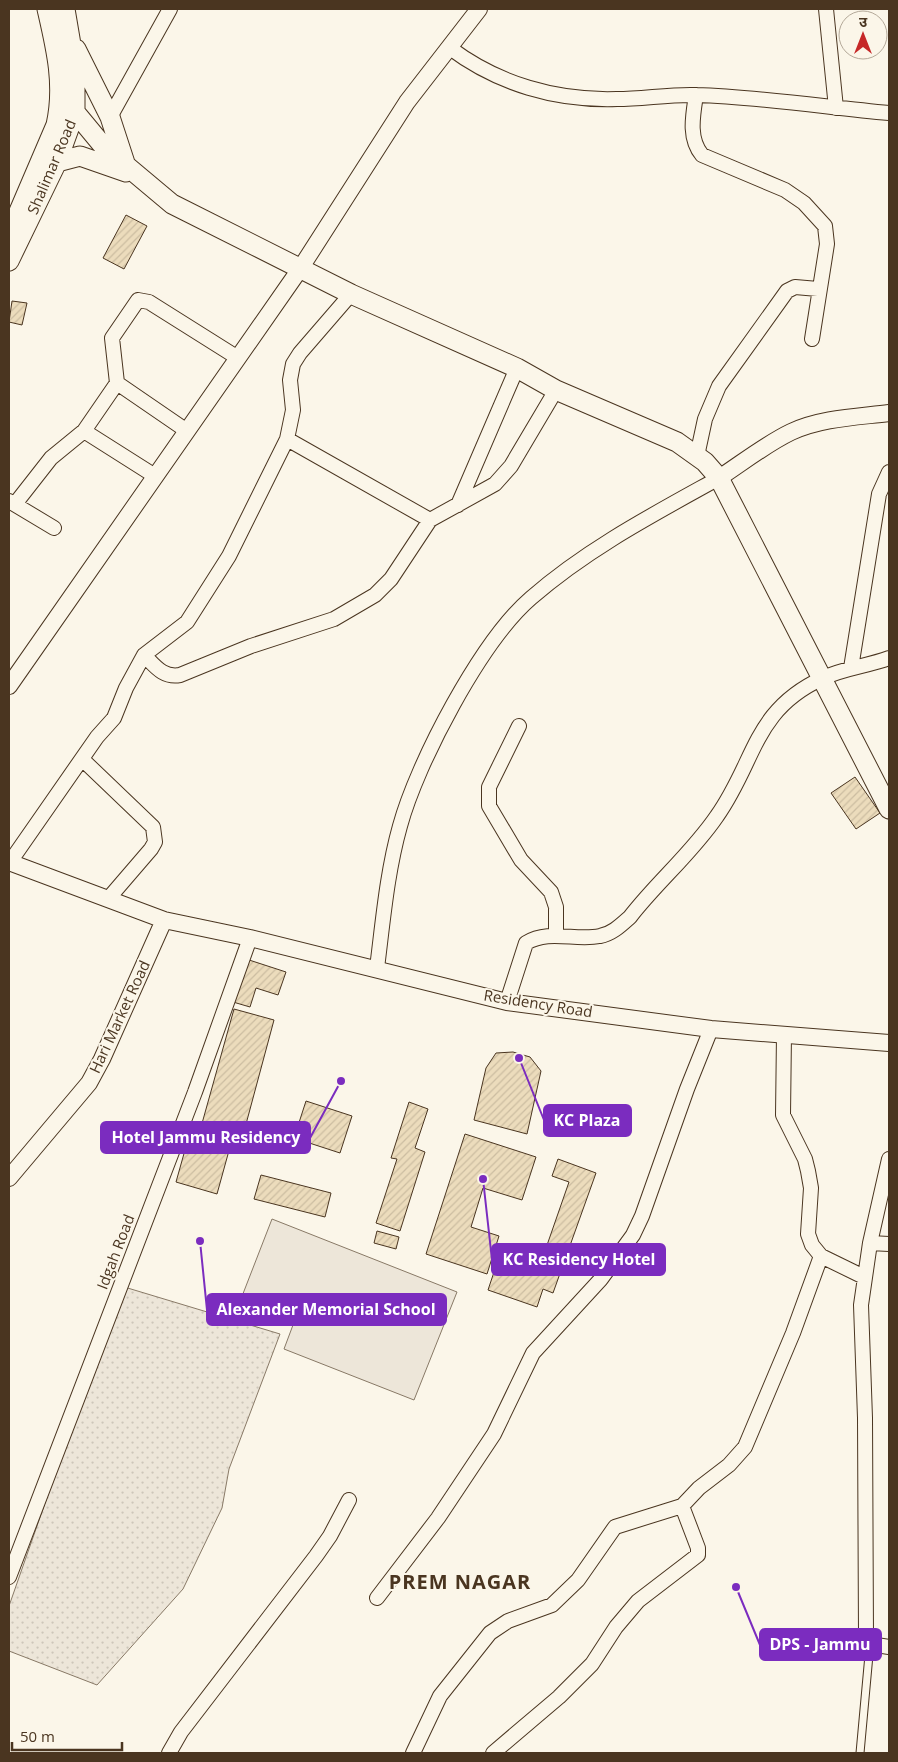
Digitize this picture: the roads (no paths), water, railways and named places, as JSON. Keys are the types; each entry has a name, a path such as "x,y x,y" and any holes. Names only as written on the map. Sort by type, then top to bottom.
{"main road":[{"path":"9,231 24,200 58,114 60,67 47,9"},
{"name":"Shalimar Road","path":"9,263 58,162 75,112 75,68 72,41 65,9"},
{"path":"72,41 110,116 126,165"},
{"path":"75,112 104,146 172,204 351,294 518,368 556,390 677,442 697,456 718,478 889,809"},
{"path":"58,162 80,156 141,178"}],"street":[{"path":"110,116 170,9"},
{"path":"9,686 300,269 407,102 479,9"},
{"path":"826,9 836,108"},
{"path":"450,48 472,65 502,80 565,96 614,100 696,95 889,113"},
{"path":"696,95 692,129 698,150 702,155 785,190 804,203 825,226 827,244 818,289 812,339"},
{"path":"697,456 705,419 719,386 787,291 795,287 818,289"},
{"path":"10,862 83,760 97,737 114,718 126,688 144,655 188,622 229,556 287,438 293,410 290,380 293,364 300,353 351,294"},
{"path":"54,528 12,502 51,458 84,431 117,383 112,338 138,300 149,302 238,358"},
{"path":"458,505 518,368"},
{"path":"117,383 187,432"},
{"path":"144,655 163,673 173,676 180,675 251,646 334,619 375,595 391,579 430,520 495,484 511,466 556,390"},
{"path":"377,968 393,854 407,803 443,723 491,644 512,617 551,582 611,540 797,430 822,422 889,414"},
{"path":"84,431 155,476"},
{"path":"287,438 430,520"},
{"path":"851,668 879,494 889,472"},
{"path":"507,1002 526,943 556,935 600,936 616,929 630,918 717,817 770,717 786,700 823,678 889,658"},
{"path":"519,726 489,787 489,806 514,851 551,892 556,907 556,935"},
{"path":"83,760 146,820 155,834 155,842 151,849 108,899"},
{"name":"Residency Road","path":"10,862 164,920 377,968 507,1002 711,1029 889,1043"},
{"name":"Hari Market Road","path":"9,1178 89,1083 102,1059 164,920"},
{"name":"Idgah Road","path":"9,1577 195,1092 250,938"},
{"path":"377,1598 438,1518 494,1434 533,1353 601,1279 633,1235 642,1216 687,1088 711,1029"},
{"path":"784,1034 783,1115 805,1159 811,1188 808,1234 812,1245 821,1256 864,1277"},
{"path":"889,1159 870,1243 861,1305 865,1418 866,1635 870,1644 889,1647"},
{"path":"870,1243 889,1244"},
{"path":"413,1753 440,1696 490,1633 508,1621 552,1605 566,1593 615,1527 682,1506 699,1488 730,1465 745,1447 793,1333 821,1256"},
{"path":"169,1753 181,1732 316,1556 330,1536 349,1500"},
{"path":"493,1753 559,1697 592,1664 616,1627 638,1601 698,1554 698,1548 682,1506"}],"lane":[{"path":"860,1753 870,1644"}],"place":[{"name":"KC Plaza","path":"519,1058"},
{"name":"Hotel Jammu Residency","path":"341,1081"},
{"name":"KC Residency Hotel","path":"483,1179"},
{"name":"Alexander Memorial School","path":"200,1241"},
{"name":"DPS - Jammu","path":"736,1587"}],"district":[{"name":"PREM NAGAR","path":"460,1582"}]}
